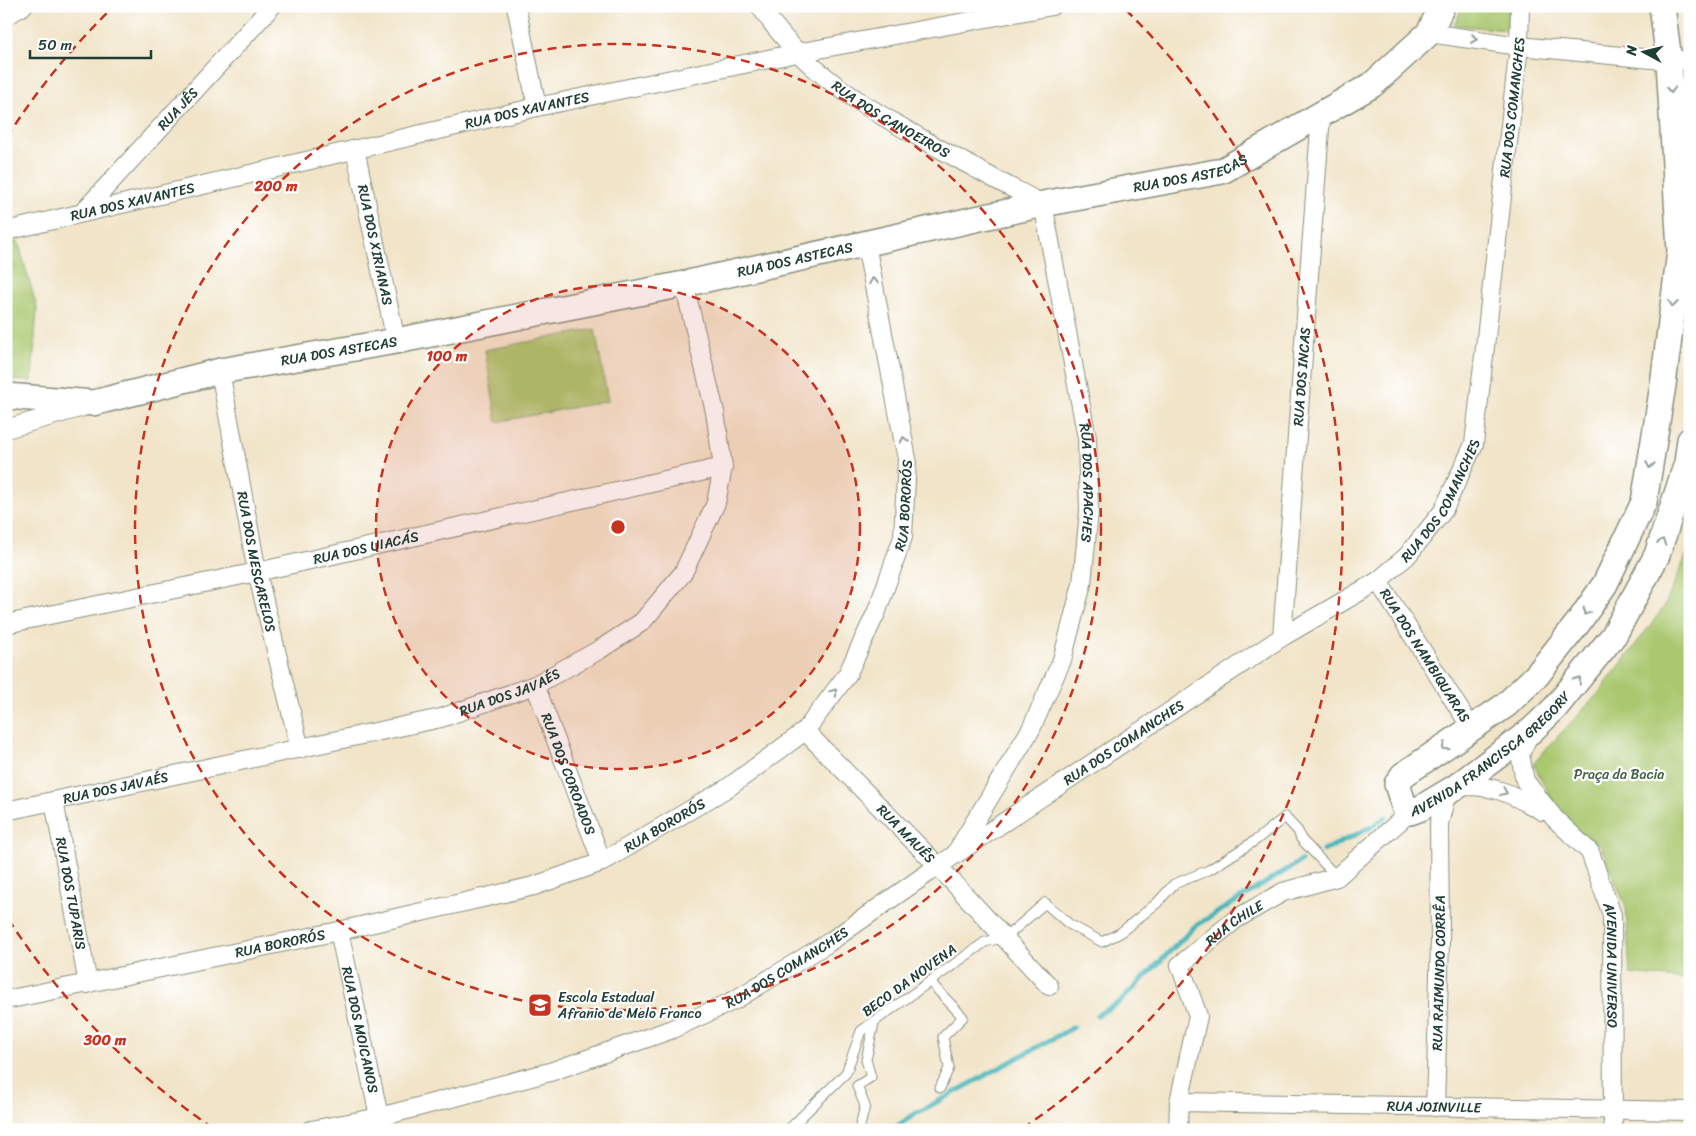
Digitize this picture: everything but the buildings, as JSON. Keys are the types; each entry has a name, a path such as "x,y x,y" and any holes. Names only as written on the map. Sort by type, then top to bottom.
{"street":[{"path":"6,16 23,6"},
{"name":"RUA JÊS","path":"84,212 272,6"},
{"path":"516,6 537,107"},
{"name":"RUA DOS CANOEIROS","path":"760,6 797,53 844,93 986,176 1043,204"},
{"name":"RUA DOS XAVANTES","path":"6,232 84,212 537,107 797,53 1052,6"},
{"name":"RUA DOS ASTECAS","path":"6,396 94,404 220,371 396,341 684,284 1043,204 1222,171 1372,85 1429,33 1442,6"},
{"name":"RUA DOS COMANCHES","path":"311,1130 381,1123 550,1072 670,1030 735,1000 828,943 938,866 1282,637 1378,581 1407,556 1443,511 1474,444 1519,46 1520,6"},
{"name":"AVENIDA FRANCISCA GREGORY","path":"1662,6 1679,61 1680,251 1664,385 1644,502 1604,584 1578,623 1537,675 1506,706 1403,774 1397,784 1398,793 1405,809 1416,810 1452,789 1532,730 1555,708 1614,635 1657,556 1689,456"},
{"path":"1429,33 1519,46 1679,61"},
{"name":"RUA DOS INCAS","path":"1282,637 1321,115"},
{"name":"RUA DOS XIRIANAS","path":"355,149 396,341"},
{"name":"RUA DOS APACHES","path":"955,855 1034,720 1062,660 1082,584 1089,512 1087,438 1043,204"},
{"name":"RUA BORORÓS","path":"6,1000 339,931 534,886 602,862 730,788 805,731 847,675 877,611 903,536 907,459 866,244"},
{"name":"RUA DOS JAVAÉS","path":"6,811 300,750 441,718 535,685 599,650 642,622 683,573 716,503 723,466 715,412 684,284"},
{"name":"RUA DOS MESCARELOS","path":"220,371 257,572 300,750"},
{"path":"6,429 94,404"},
{"name":"RUA DOS UIACÁS","path":"6,624 257,572 723,466"},
{"name":"RUA DOS NAMBIQUARAS","path":"1378,581 1472,729"},
{"name":"RUA DOS COROADOS","path":"535,685 602,862"},
{"path":"1532,730 1520,754 1521,771 1533,794 1555,819"},
{"name":"RUA MAUÊS","path":"805,731 1006,937 1049,986"},
{"path":"1452,789 1489,786 1518,797 1555,819"},
{"name":"RUA RAIMUNDO CORRÊA","path":"1435,1107 1440,941 1439,824 1452,789"},
{"name":"RUA DOS TUPARIS","path":"54,801 88,984"},
{"name":"RUA RAIMUNDO CORRÊA","path":"1416,810 1439,841"},
{"name":"RUA CHILE","path":"1179,1102 1198,1016 1180,965 1236,919 1283,892 1337,877 1416,810"},
{"name":"AVENIDA UNIVERSO","path":"1555,819 1590,852 1612,915 1613,1130"},
{"name":"RUA DOS MOICANOS","path":"339,931 381,1123"},
{"path":"1178,1130 1179,1102"},
{"name":"RUA JOINVILLE","path":"1179,1102 1690,1111"}],"lane":[{"path":"1006,937 1045,902 1069,924 1102,942 1120,933 1157,903 1174,884 1209,870 1256,840 1285,817 1298,830 1301,839 1337,877"},
{"name":"BECO DA NOVENA","path":"788,1130 846,1073 861,1031 985,942 1006,937"},
{"path":"930,982 963,1017 943,1038 949,1068 940,1088"},
{"path":"859,1130 865,1106 857,1086 871,1077 866,1060 874,1022"}],"shaded area":[{"path":"1566,1119 1604,1120 1604,1130 1565,1130"}],"green space":[{"path":"1463,6 1509,6 1507,30 1454,25"},
{"path":"18,241 37,308 32,381 6,380 6,244"},
{"path":"595,329 608,401 497,422 485,350"},
{"name":"Praça da Bacia","path":"1690,547 1690,980 1630,974 1626,907 1600,845 1564,823 1533,763 1598,694 1664,607"}],"waterway":[{"path":"1689,6 1689,18"},
{"path":"1323,851 1371,827 1386,817"},
{"path":"1097,1015 1120,1002 1194,927 1301,861"},
{"path":"891,1130 915,1114 1074,1027"}],"place":[{"name":"Escola Estadual Afranio de Melo Franco","path":"540,1005"}]}
